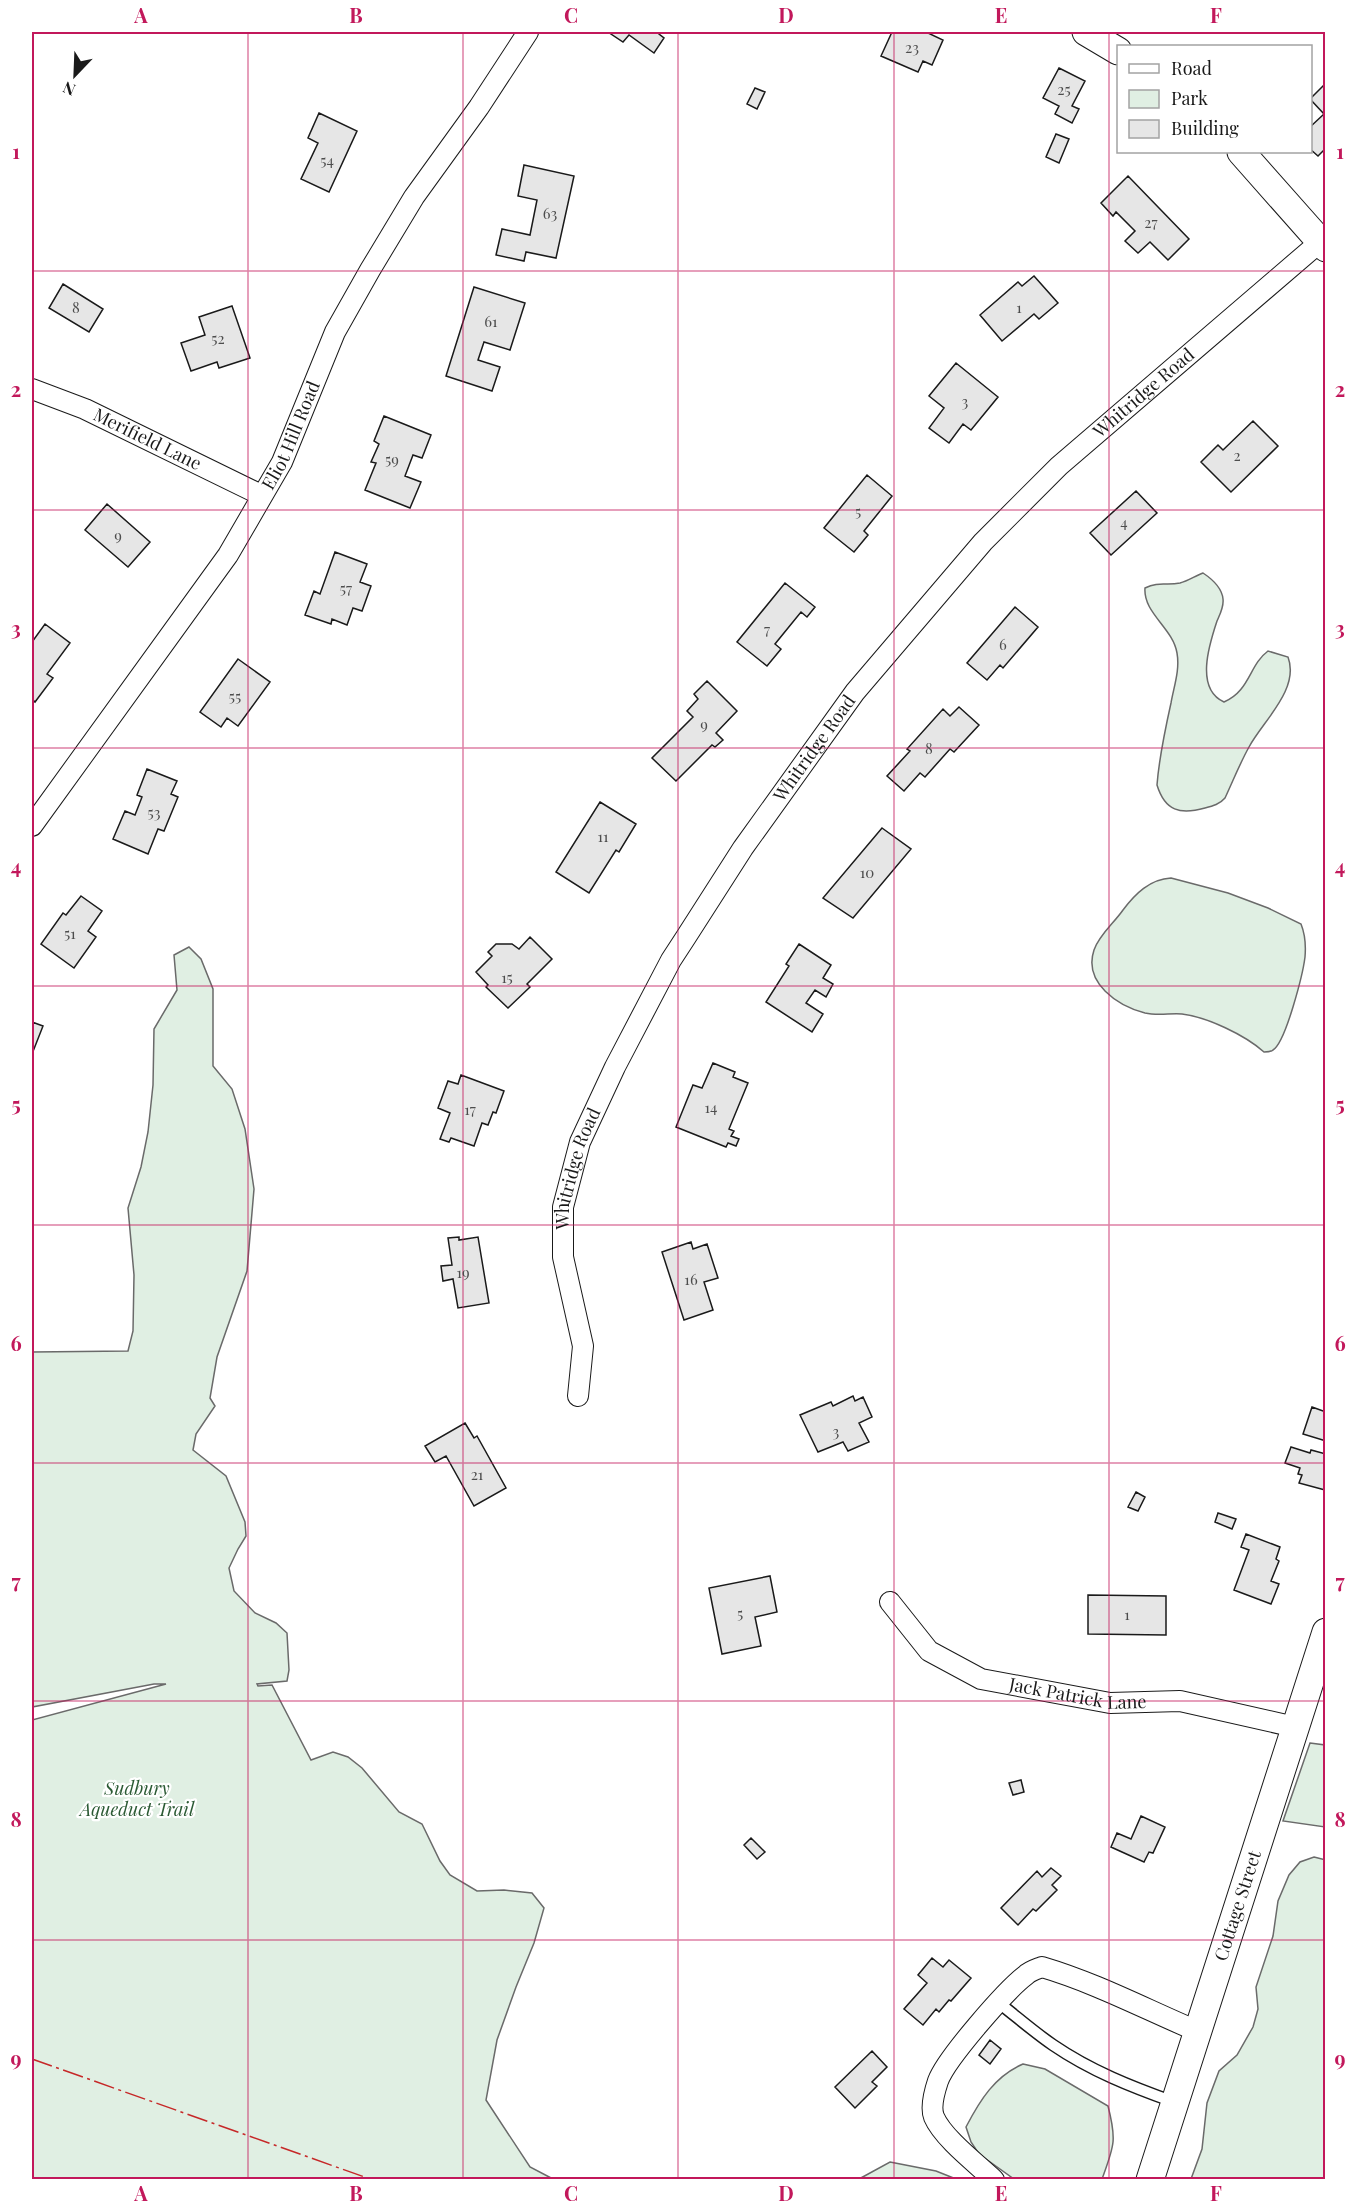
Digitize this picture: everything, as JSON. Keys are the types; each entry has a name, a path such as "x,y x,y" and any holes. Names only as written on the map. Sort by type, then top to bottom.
{"street":[{"name":"Eliot Hill Road","path":"32,826 228,555 282,462 335,332 375,262 414,197 479,107 528,32"},
{"path":"1086,32 1117,50"},
{"path":"1242,153 1323,245"},
{"name":"Whitridge Road","path":"578,1396 583,1346 562,1257 563,1207 580,1142 615,1067 671,960 698,917 743,848 855,692 983,542 1059,466 1323,245"},
{"name":"Merifield Lane","path":"32,389 85,409 261,495"},
{"name":"Jack Patrick Lane","path":"890,1602 929,1651 981,1679 1110,1703 1180,1701 1295,1726"},
{"name":"Cottage Street","path":"1150,2180 1326,1632"},
{"path":"994,2180 966,2155 933,2116 933,2100 938,2079 959,2049 1027,1974 1042,1967 1071,1975 1197,2031"}],"lane":[{"path":"999,2003 1054,2046 1092,2068 1124,2084 1175,2102"}],"green space":[{"path":"1203,573 1216,584 1223,599 1208,654 1207,666 1207,677 1215,696 1224,702 1233,697 1268,651 1288,657 1289,681 1285,693 1249,747 1225,798 1211,806 1181,811 1164,801 1157,785 1178,659 1170,636 1149,605 1145,588 1180,583"},
{"path":"1171,878 1228,893 1268,908 1301,924 1305,957 1301,977 1283,1034 1272,1051 1264,1052 1236,1033 1203,1019 1182,1014 1150,1014 1135,1010 1114,999 1098,983 1092,962 1099,939 1138,893 1156,881"},
{"name":"Sudbury Aqueduct Trail","path":"189,947 201,959 213,989 213,1066 232,1089 245,1129 254,1189 247,1271 217,1357 210,1398 215,1406 196,1434 193,1450 226,1476 245,1522 246,1536 229,1568 234,1591 255,1613 276,1623 287,1633 289,1670 287,1681 257,1684 258,1686 272,1685 311,1760 333,1752 348,1757 362,1768 399,1812 422,1824 440,1861 450,1875 477,1891 504,1890 532,1893 544,1908 534,1943 497,2040 486,2100 530,2167 553,2179 32,2179 32,1720 166,1684 154,1684 32,1707 32,1352 128,1351 133,1331 134,1275 128,1208 141,1167 148,1132 153,1085 154,1029 177,990 174,955"},
{"path":"1310,1743 1325,1745 1325,1827 1283,1821"},
{"path":"1314,1857 1326,1860 1325,2179 1191,2179 1202,2149 1207,2103 1219,2071 1237,2055 1253,2027 1258,2009 1256,1987 1273,1936 1278,1901 1289,1875 1300,1862"},
{"path":"1023,2064 1045,2069 1108,2106 1113,2128 1113,2143 1102,2179 1014,2179 979,2154 971,2142 966,2127 977,2107 996,2082"},
{"path":"890,2162 936,2171 956,2179 859,2179"}],"building":[{"path":"608,32 660,32 659,34 664,38 654,53 629,35 623,42"},
{"path":"892,32 926,32 943,40 932,65 923,61 918,72 881,56"},
{"path":"1059,68 1085,81 1072,106 1079,109 1072,123 1055,114 1059,106 1043,98"},
{"path":"1326,83 1326,148 1318,156 1312,151 1312,125 1324,114 1312,101 1312,97"},
{"path":"755,88 765,92 757,109 747,104"},
{"path":"319,113 357,131 329,192 301,179 318,143 308,138"},
{"path":"1056,134 1069,139 1059,163 1046,157"},
{"path":"524,165 574,176 556,258 526,252 524,261 496,255 502,229 530,235 537,200 518,196"},
{"path":"1128,176 1189,239 1168,260 1150,242 1138,253 1125,241 1135,231 1116,212 1113,216 1101,203"},
{"path":"1034,276 1058,303 1039,319 1034,314 1002,341 980,315 1018,282 1022,286"},
{"path":"63,284 103,309 89,332 49,308"},
{"path":"474,287 525,303 510,350 484,342 478,360 500,367 492,391 446,376"},
{"path":"232,306 250,358 219,368 217,362 191,371 181,343 205,335 199,317"},
{"path":"956,363 998,397 971,430 963,424 949,443 929,428 944,408 929,396"},
{"path":"384,416 431,435 422,458 413,455 405,476 421,482 410,508 365,490 376,463 371,462 379,444 374,441"},
{"path":"1253,421 1278,446 1231,492 1201,462 1218,445 1223,450"},
{"path":"867,475 892,496 864,531 868,535 854,552 824,528"},
{"path":"1136,491 1157,513 1111,555 1090,533"},
{"path":"107,504 150,542 128,567 85,530"},
{"path":"335,552 367,564 360,582 371,586 362,611 353,608 347,625 332,619 331,624 305,615 314,591 320,594"},
{"path":"785,583 815,607 807,617 801,612 775,644 781,649 767,666 737,642"},
{"path":"1015,607 1038,627 1003,668 1000,665 987,680 967,663"},
{"path":"45,624 70,643 47,674 53,678 35,702 32,699 32,642"},
{"path":"238,659 270,682 238,726 227,718 221,727 200,712"},
{"path":"707,681 737,711 716,733 723,740 715,747 712,745 676,781 652,758 693,717 687,711 698,699 694,694"},
{"path":"959,707 979,725 954,752 950,749 925,777 920,773 904,791 887,776 910,751 907,749 943,709 950,716"},
{"path":"147,769 177,781 171,794 178,797 164,831 158,829 148,854 113,839 125,811 135,815 142,797 137,795"},
{"path":"600,802 636,824 619,852 616,850 589,893 556,872"},
{"path":"882,828 911,849 853,918 823,898"},
{"path":"81,896 102,911 88,931 96,937 74,968 41,944 63,913 66,915"},
{"path":"530,937 552,959 527,984 530,987 508,1008 486,987 488,985 476,972 492,956 488,952 496,944 512,944 519,949"},
{"path":"799,944 831,965 823,978 833,984 826,997 815,990 806,1003 823,1014 812,1032 766,1002 789,966 786,964"},
{"path":"32,1022 43,1026 32,1054"},
{"path":"713,1063 735,1072 733,1077 748,1083 729,1129 734,1131 731,1136 739,1139 736,1146 728,1143 726,1147 676,1127 693,1085 702,1088"},
{"path":"461,1075 504,1091 496,1113 493,1112 488,1125 482,1123 474,1146 451,1138 449,1142 440,1139 450,1113 438,1108 448,1081 458,1084"},
{"path":"459,1237 459,1240 478,1237 489,1303 458,1308 453,1279 443,1281 441,1266 452,1265 448,1238"},
{"path":"691,1242 693,1249 707,1244 718,1278 704,1282 713,1310 684,1320 662,1252"},
{"path":"853,1396 855,1401 863,1397 872,1417 859,1423 869,1442 848,1451 843,1442 818,1452 800,1415 831,1402 833,1406"},
{"path":"1312,1407 1326,1412 1326,1441 1303,1434"},
{"path":"465,1423 474,1438 477,1436 506,1488 474,1506 446,1456 435,1462 425,1446"},
{"path":"1291,1447 1310,1453 1311,1450 1326,1454 1325,1490 1299,1483 1302,1475 1298,1474 1300,1468 1285,1463"},
{"path":"1136,1492 1145,1497 1138,1511 1128,1507"},
{"path":"1218,1513 1236,1519 1232,1529 1215,1522"},
{"path":"1246,1534 1280,1547 1276,1559 1279,1561 1271,1581 1279,1584 1271,1604 1234,1590 1249,1550 1241,1547"},
{"path":"770,1576 777,1612 755,1617 761,1646 722,1654 709,1588"},
{"path":"1088,1595 1166,1596 1166,1635 1088,1634"},
{"path":"1021,1780 1024,1792 1013,1795 1009,1783"},
{"path":"1141,1816 1165,1827 1153,1853 1149,1852 1144,1862 1111,1847 1117,1833 1131,1839"},
{"path":"751,1838 765,1852 757,1859 744,1845"},
{"path":"1051,1868 1061,1876 1052,1885 1057,1890 1036,1911 1033,1909 1018,1925 1001,1908 1037,1871 1042,1877"},
{"path":"932,1958 943,1967 949,1960 971,1978 951,2001 949,2000 939,2012 936,2009 923,2025 904,2009 927,1983 918,1975"},
{"path":"990,2040 1001,2049 990,2064 979,2055"},
{"path":"872,2051 887,2067 872,2082 877,2086 855,2108 835,2087"}],"power":[{"path":"32,2059 373,2180"}]}
